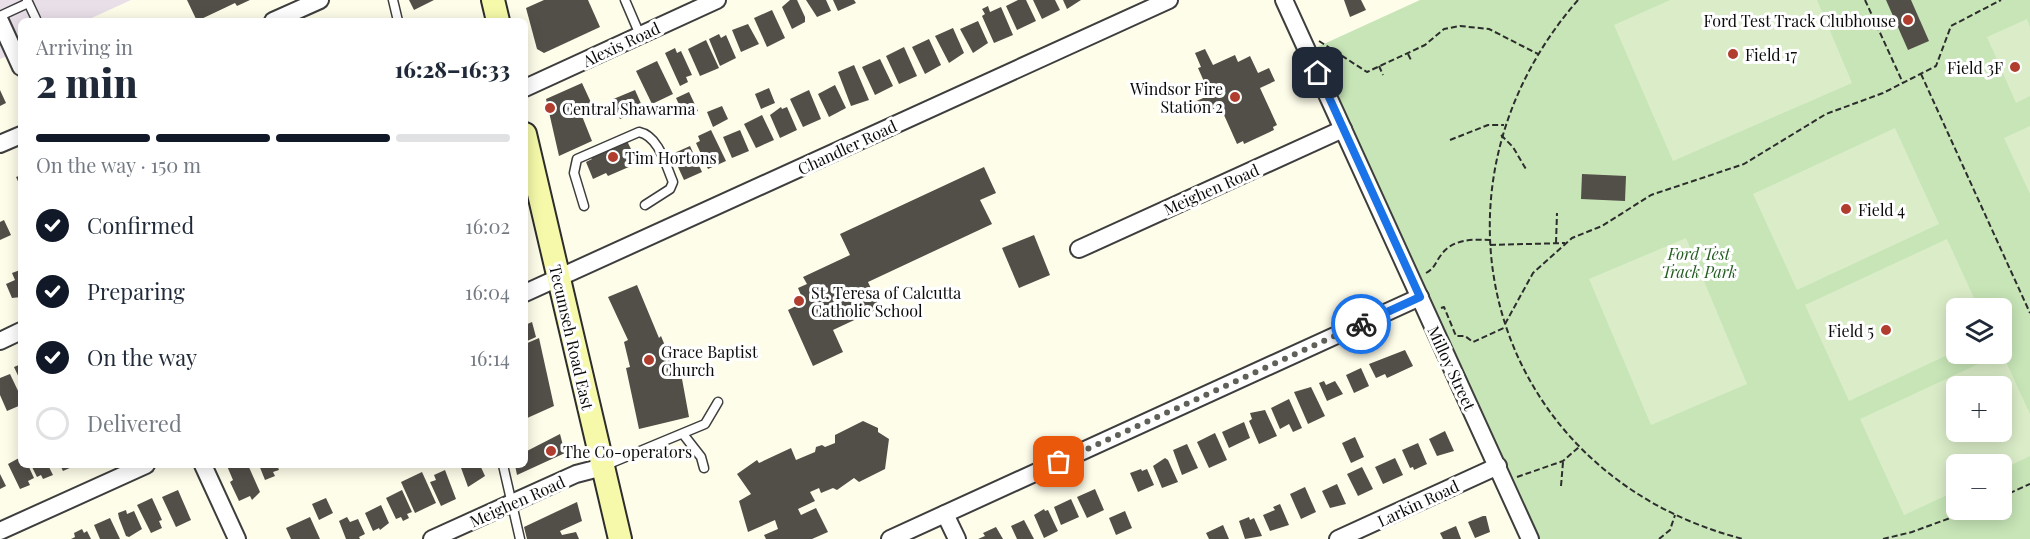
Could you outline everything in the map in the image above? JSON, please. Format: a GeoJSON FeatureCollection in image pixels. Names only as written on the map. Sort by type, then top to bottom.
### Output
{"type":"FeatureCollection","features":[{"type":"Feature","properties":{"kind":"main road"},"geometry":{"type":"LineString","coordinates":[[493,0],[497,18]]}},
{"type":"Feature","properties":{"kind":"main road","name":"Tecumseh Road East"},"geometry":{"type":"LineString","coordinates":[[528,147],[619,539]]}},
{"type":"Feature","properties":{"kind":"street"},"geometry":{"type":"LineString","coordinates":[[277,18],[298,4],[320,0]]}},
{"type":"Feature","properties":{"kind":"street","name":"Alexis Road"},"geometry":{"type":"LineString","coordinates":[[528,87],[717,0]]}},
{"type":"Feature","properties":{"kind":"street","name":"Chandler Road"},"geometry":{"type":"LineString","coordinates":[[528,292],[1169,0]]}},
{"type":"Feature","properties":{"kind":"street","name":"Milloy Street"},"geometry":{"type":"LineString","coordinates":[[1284,0],[1530,539]]}},
{"type":"Feature","properties":{"kind":"street"},"geometry":{"type":"LineString","coordinates":[[0,21],[18,60]]}},
{"type":"Feature","properties":{"kind":"street","name":"Meighen Road"},"geometry":{"type":"LineString","coordinates":[[1079,249],[1343,129]]}},
{"type":"Feature","properties":{"kind":"street"},"geometry":{"type":"LineString","coordinates":[[0,144],[18,136]]}},
{"type":"Feature","properties":{"kind":"street"},"geometry":{"type":"LineString","coordinates":[[890,539],[1420,297]]}},
{"type":"Feature","properties":{"kind":"street"},"geometry":{"type":"LineString","coordinates":[[0,340],[18,332]]}},
{"type":"Feature","properties":{"kind":"street","name":"Larkin Road"},"geometry":{"type":"LineString","coordinates":[[1338,539],[1498,466]]}},
{"type":"Feature","properties":{"kind":"street","name":"Meighen Road"},"geometry":{"type":"LineString","coordinates":[[432,539],[576,474],[603,467]]}},
{"type":"Feature","properties":{"kind":"street"},"geometry":{"type":"LineString","coordinates":[[0,531],[139,468]]}},
{"type":"Feature","properties":{"kind":"street"},"geometry":{"type":"LineString","coordinates":[[204,468],[237,539]]}},
{"type":"Feature","properties":{"kind":"street"},"geometry":{"type":"LineString","coordinates":[[945,514],[957,539]]}},
{"type":"Feature","properties":{"kind":"lane"},"geometry":{"type":"LineString","coordinates":[[393,0],[397,18]]}},
{"type":"Feature","properties":{"kind":"lane"},"geometry":{"type":"LineString","coordinates":[[626,0],[640,35]]}},
{"type":"Feature","properties":{"kind":"lane"},"geometry":{"type":"LineString","coordinates":[[0,16],[28,2],[36,18]]}},
{"type":"Feature","properties":{"kind":"lane"},"geometry":{"type":"LineString","coordinates":[[584,206],[574,173],[577,159],[639,132],[645,133],[655,142],[673,182],[670,189],[645,205]]}},
{"type":"Feature","properties":{"kind":"lane"},"geometry":{"type":"LineString","coordinates":[[603,467],[705,424],[718,402]]}},
{"type":"Feature","properties":{"kind":"lane"},"geometry":{"type":"LineString","coordinates":[[683,434],[701,457],[704,468]]}},
{"type":"Feature","properties":{"kind":"lane"},"geometry":{"type":"LineString","coordinates":[[504,468],[520,539]]}},
{"type":"Feature","properties":{"kind":"path"},"geometry":{"type":"LineString","coordinates":[[1578,0],[1538,54],[1510,106],[1495,156],[1489,207],[1490,245],[1492,269],[1506,325],[1518,360],[1544,405],[1579,447],[1618,482],[1675,515],[1709,530],[1743,539]]}},
{"type":"Feature","properties":{"kind":"path"},"geometry":{"type":"LineString","coordinates":[[1865,0],[1903,83]]}},
{"type":"Feature","properties":{"kind":"path"},"geometry":{"type":"LineString","coordinates":[[1437,310],[1444,307],[1456,336],[1465,336],[1473,342],[1506,325],[1533,273],[1566,243],[1602,226],[1651,195],[1744,164],[1826,114],[1903,83],[1936,66],[1952,26],[2001,0]]}},
{"type":"Feature","properties":{"kind":"path"},"geometry":{"type":"LineString","coordinates":[[1314,39],[1367,72],[1425,45],[1444,29],[1460,26],[1489,29],[1538,54]]}},
{"type":"Feature","properties":{"kind":"path"},"geometry":{"type":"LineString","coordinates":[[1407,53],[1412,62]]}},
{"type":"Feature","properties":{"kind":"path"},"geometry":{"type":"LineString","coordinates":[[1379,66],[1383,75]]}},
{"type":"Feature","properties":{"kind":"path"},"geometry":{"type":"LineString","coordinates":[[1921,74],[2030,313]]}},
{"type":"Feature","properties":{"kind":"path"},"geometry":{"type":"LineString","coordinates":[[1450,140],[1488,125],[1504,125]]}},
{"type":"Feature","properties":{"kind":"path"},"geometry":{"type":"LineString","coordinates":[[1502,135],[1513,147],[1527,171]]}},
{"type":"Feature","properties":{"kind":"path"},"geometry":{"type":"LineString","coordinates":[[1556,243],[1557,213]]}},
{"type":"Feature","properties":{"kind":"path"},"geometry":{"type":"LineString","coordinates":[[1421,276],[1434,269],[1442,253],[1449,247],[1471,239],[1490,240]]}},
{"type":"Feature","properties":{"kind":"path"},"geometry":{"type":"LineString","coordinates":[[1490,245],[1566,243]]}},
{"type":"Feature","properties":{"kind":"path"},"geometry":{"type":"LineString","coordinates":[[1513,478],[1563,461],[1579,447]]}},
{"type":"Feature","properties":{"kind":"path"},"geometry":{"type":"LineString","coordinates":[[1561,486],[1563,461]]}},
{"type":"Feature","properties":{"kind":"path"},"geometry":{"type":"LineString","coordinates":[[2012,492],[2030,484]]}},
{"type":"Feature","properties":{"kind":"path"},"geometry":{"type":"LineString","coordinates":[[1659,539],[1670,530],[1675,515]]}},
{"type":"Feature","properties":{"kind":"path"},"geometry":{"type":"LineString","coordinates":[[1883,539],[1912,532],[1946,520]]}},
{"type":"Feature","properties":{"kind":"shaded area"},"geometry":{"type":"Polygon","coordinates":[[[0,0],[131,0],[92,18],[18,18],[18,51],[0,59],[0,0]]]}},
{"type":"Feature","properties":{"kind":"green space","name":"Ford Test Track Park"},"geometry":{"type":"Polygon","coordinates":[[[1420,0],[2030,0],[2030,539],[1537,539],[1315,48],[1420,0]]]}},
{"type":"Feature","properties":{"kind":"green space","name":"Field 17"},"geometry":{"type":"Polygon","coordinates":[[[1670,0],[1817,0],[1852,83],[1673,161],[1614,25],[1670,0]]]}},
{"type":"Feature","properties":{"kind":"green space","name":"Field 3F"},"geometry":{"type":"Polygon","coordinates":[[[2027,19],[2030,27],[2030,96],[2016,103],[1987,37],[2027,19]]]}},
{"type":"Feature","properties":{"kind":"green space"},"geometry":{"type":"Polygon","coordinates":[[[2030,126],[2030,194],[2004,138],[2030,126]]]}},
{"type":"Feature","properties":{"kind":"green space","name":"Field 4"},"geometry":{"type":"Polygon","coordinates":[[[1895,128],[1939,224],[1797,290],[1753,194],[1895,128]]]}},
{"type":"Feature","properties":{"kind":"green space"},"geometry":{"type":"Polygon","coordinates":[[[1686,238],[1747,384],[1651,425],[1589,279],[1686,238]]]}},
{"type":"Feature","properties":{"kind":"green space","name":"Field 5"},"geometry":{"type":"Polygon","coordinates":[[[1947,239],[1974,298],[1946,298],[1946,356],[1849,401],[1805,305],[1947,239]]]}},
{"type":"Feature","properties":{"kind":"green space"},"geometry":{"type":"Polygon","coordinates":[[[1978,364],[2007,364],[2030,414],[2030,456],[2012,465],[2012,454],[1946,454],[1946,496],[1904,515],[1860,419],[1946,379],[1946,442],[2012,442],[2012,376],[1953,376],[1978,364]]]}},
{"type":"Feature","properties":{"kind":"building"},"geometry":{"type":"Polygon","coordinates":[[[187,0],[250,0],[237,6],[235,3],[203,18],[196,18],[187,0]]]}},
{"type":"Feature","properties":{"kind":"building"},"geometry":{"type":"Polygon","coordinates":[[[409,0],[434,0],[414,10],[409,0]]]}},
{"type":"Feature","properties":{"kind":"building"},"geometry":{"type":"Polygon","coordinates":[[[544,0],[588,0],[600,27],[544,53],[537,49],[526,8],[544,0]]]}},
{"type":"Feature","properties":{"kind":"building"},"geometry":{"type":"Polygon","coordinates":[[[790,0],[797,0],[805,17],[805,22],[792,29],[782,7],[790,0]]]}},
{"type":"Feature","properties":{"kind":"building"},"geometry":{"type":"Polygon","coordinates":[[[806,0],[826,0],[831,11],[817,17],[806,0]]]}},
{"type":"Feature","properties":{"kind":"building"},"geometry":{"type":"Polygon","coordinates":[[[833,0],[854,0],[856,3],[838,11],[833,0]]]}},
{"type":"Feature","properties":{"kind":"building"},"geometry":{"type":"Polygon","coordinates":[[[1018,0],[1026,0],[1036,21],[1017,30],[1006,6],[1018,0]]]}},
{"type":"Feature","properties":{"kind":"building"},"geometry":{"type":"Polygon","coordinates":[[[1033,0],[1055,0],[1060,10],[1042,19],[1033,0]]]}},
{"type":"Feature","properties":{"kind":"building"},"geometry":{"type":"Polygon","coordinates":[[[1063,0],[1081,0],[1067,9],[1063,0]]]}},
{"type":"Feature","properties":{"kind":"building"},"geometry":{"type":"Polygon","coordinates":[[[1344,0],[1361,0],[1366,10],[1350,17],[1344,0]]]}},
{"type":"Feature","properties":{"kind":"building","name":"Ford Test Track Clubhouse"},"geometry":{"type":"Polygon","coordinates":[[[1886,0],[1911,0],[1929,41],[1908,50],[1886,0]]]}},
{"type":"Feature","properties":{"kind":"building"},"geometry":{"type":"Polygon","coordinates":[[[988,6],[990,12],[1001,7],[1013,35],[994,43],[982,16],[985,14],[982,9],[988,6]]]}},
{"type":"Feature","properties":{"kind":"building"},"geometry":{"type":"Polygon","coordinates":[[[772,10],[785,38],[767,47],[754,18],[772,10]]]}},
{"type":"Feature","properties":{"kind":"building"},"geometry":{"type":"Polygon","coordinates":[[[978,21],[988,43],[973,53],[960,29],[978,21]]]}},
{"type":"Feature","properties":{"kind":"building"},"geometry":{"type":"Polygon","coordinates":[[[748,24],[759,44],[741,52],[732,30],[748,24]]]}},
{"type":"Feature","properties":{"kind":"building"},"geometry":{"type":"Polygon","coordinates":[[[953,28],[964,53],[949,63],[935,36],[953,28]]]}},
{"type":"Feature","properties":{"kind":"building"},"geometry":{"type":"Polygon","coordinates":[[[719,34],[721,38],[726,35],[736,58],[720,66],[709,39],[719,34]]]}},
{"type":"Feature","properties":{"kind":"building"},"geometry":{"type":"Polygon","coordinates":[[[929,39],[941,65],[925,74],[912,47],[929,39]]]}},
{"type":"Feature","properties":{"kind":"building"},"geometry":{"type":"Polygon","coordinates":[[[706,40],[719,68],[700,76],[688,49],[706,40]]]}},
{"type":"Feature","properties":{"kind":"building"},"geometry":{"type":"Polygon","coordinates":[[[904,47],[917,76],[899,84],[886,56],[904,47]]]}},
{"type":"Feature","properties":{"kind":"building"},"geometry":{"type":"Polygon","coordinates":[[[675,48],[677,53],[681,51],[692,75],[686,77],[688,82],[680,86],[665,53],[675,48]]]}},
{"type":"Feature","properties":{"kind":"building","name":"Windsor Fire Station 2"},"geometry":{"type":"Polygon","coordinates":[[[1205,49],[1213,65],[1235,55],[1238,62],[1250,56],[1258,73],[1269,68],[1275,81],[1260,88],[1277,125],[1273,127],[1274,130],[1244,144],[1243,141],[1237,144],[1220,106],[1198,116],[1192,103],[1210,95],[1198,68],[1201,67],[1195,53],[1205,49]]]}},
{"type":"Feature","properties":{"kind":"building"},"geometry":{"type":"Polygon","coordinates":[[[880,59],[893,86],[875,95],[862,67],[880,59]]]}},
{"type":"Feature","properties":{"kind":"building"},"geometry":{"type":"Polygon","coordinates":[[[657,61],[673,94],[652,104],[636,71],[657,61]]]}},
{"type":"Feature","properties":{"kind":"building"},"geometry":{"type":"Polygon","coordinates":[[[854,65],[869,100],[851,106],[838,72],[854,65]]]}},
{"type":"Feature","properties":{"kind":"building"},"geometry":{"type":"Polygon","coordinates":[[[582,83],[594,109],[582,116],[592,141],[559,156],[546,99],[582,83]]]}},
{"type":"Feature","properties":{"kind":"building"},"geometry":{"type":"Polygon","coordinates":[[[835,85],[846,108],[829,117],[818,94],[835,85]]]}},
{"type":"Feature","properties":{"kind":"building"},"geometry":{"type":"Polygon","coordinates":[[[769,88],[775,103],[761,109],[755,94],[769,88]]]}},
{"type":"Feature","properties":{"kind":"building"},"geometry":{"type":"Polygon","coordinates":[[[0,90],[6,103],[0,106],[0,90]]]}},
{"type":"Feature","properties":{"kind":"building"},"geometry":{"type":"Polygon","coordinates":[[[635,90],[643,108],[620,119],[611,100],[635,90]]]}},
{"type":"Feature","properties":{"kind":"building"},"geometry":{"type":"Polygon","coordinates":[[[809,90],[821,119],[803,127],[790,99],[809,90]]]}},
{"type":"Feature","properties":{"kind":"building"},"geometry":{"type":"Polygon","coordinates":[[[689,92],[698,111],[685,117],[676,98],[689,92]]]}},
{"type":"Feature","properties":{"kind":"building"},"geometry":{"type":"Polygon","coordinates":[[[722,106],[728,119],[713,127],[707,112],[722,106]]]}},
{"type":"Feature","properties":{"kind":"building"},"geometry":{"type":"Polygon","coordinates":[[[781,107],[782,109],[787,107],[797,130],[780,138],[770,115],[781,107]]]}},
{"type":"Feature","properties":{"kind":"building"},"geometry":{"type":"Polygon","coordinates":[[[762,115],[774,140],[756,148],[744,124],[762,115]]]}},
{"type":"Feature","properties":{"kind":"building"},"geometry":{"type":"Polygon","coordinates":[[[711,130],[726,161],[708,169],[696,143],[700,141],[698,136],[711,130]]]}},
{"type":"Feature","properties":{"kind":"building"},"geometry":{"type":"Polygon","coordinates":[[[740,130],[749,151],[732,158],[723,137],[740,130]]]}},
{"type":"Feature","properties":{"kind":"building","name":"Tim Hortons"},"geometry":{"type":"Polygon","coordinates":[[[626,139],[638,163],[608,176],[606,173],[593,179],[586,162],[592,159],[590,156],[626,139]]]}},
{"type":"Feature","properties":{"kind":"building"},"geometry":{"type":"Polygon","coordinates":[[[690,146],[702,172],[684,180],[672,154],[690,146]]]}},
{"type":"Feature","properties":{"kind":"building"},"geometry":{"type":"Polygon","coordinates":[[[984,167],[996,193],[980,200],[992,224],[868,282],[880,308],[833,330],[843,352],[813,366],[788,310],[804,302],[798,288],[807,284],[803,277],[850,255],[840,234],[984,167]]]}},
{"type":"Feature","properties":{"kind":"building"},"geometry":{"type":"Polygon","coordinates":[[[1582,174],[1626,176],[1625,201],[1581,199],[1582,174]]]}},
{"type":"Feature","properties":{"kind":"building"},"geometry":{"type":"Polygon","coordinates":[[[4,220],[11,235],[0,240],[0,222],[4,220]]]}},
{"type":"Feature","properties":{"kind":"building"},"geometry":{"type":"Polygon","coordinates":[[[1034,235],[1050,275],[1019,288],[1002,248],[1034,235]]]}},
{"type":"Feature","properties":{"kind":"building"},"geometry":{"type":"Polygon","coordinates":[[[18,271],[18,297],[12,298],[6,284],[15,280],[12,273],[18,271]]]}},
{"type":"Feature","properties":{"kind":"building","name":"Grace Baptist Church"},"geometry":{"type":"Polygon","coordinates":[[[637,285],[659,338],[661,336],[668,353],[672,371],[680,368],[689,417],[639,429],[626,368],[630,367],[624,342],[628,340],[608,297],[637,285]]]}},
{"type":"Feature","properties":{"kind":"building"},"geometry":{"type":"Polygon","coordinates":[[[532,322],[536,337],[528,341],[528,324],[532,322]]]}},
{"type":"Feature","properties":{"kind":"building"},"geometry":{"type":"Polygon","coordinates":[[[539,338],[554,406],[528,418],[528,343],[539,338]]]}},
{"type":"Feature","properties":{"kind":"building"},"geometry":{"type":"Polygon","coordinates":[[[1405,350],[1413,366],[1387,378],[1385,374],[1376,378],[1369,364],[1405,350]]]}},
{"type":"Feature","properties":{"kind":"building"},"geometry":{"type":"Polygon","coordinates":[[[1361,368],[1369,386],[1354,393],[1346,375],[1361,368]]]}},
{"type":"Feature","properties":{"kind":"building"},"geometry":{"type":"Polygon","coordinates":[[[10,374],[18,391],[18,406],[7,411],[0,395],[0,378],[10,374]]]}},
{"type":"Feature","properties":{"kind":"building"},"geometry":{"type":"Polygon","coordinates":[[[1324,381],[1326,385],[1335,381],[1343,394],[1327,401],[1319,383],[1324,381]]]}},
{"type":"Feature","properties":{"kind":"building"},"geometry":{"type":"Polygon","coordinates":[[[1311,387],[1325,416],[1308,424],[1294,392],[1311,387]]]}},
{"type":"Feature","properties":{"kind":"building"},"geometry":{"type":"Polygon","coordinates":[[[1289,399],[1302,428],[1293,432],[1289,424],[1280,429],[1271,408],[1289,399]]]}},
{"type":"Feature","properties":{"kind":"building"},"geometry":{"type":"Polygon","coordinates":[[[1265,410],[1277,436],[1259,444],[1249,421],[1252,419],[1250,413],[1265,410]]]}},
{"type":"Feature","properties":{"kind":"building"},"geometry":{"type":"Polygon","coordinates":[[[863,421],[878,428],[878,432],[889,439],[885,469],[859,482],[854,478],[837,490],[833,488],[821,493],[819,488],[810,492],[815,501],[798,509],[801,515],[816,508],[828,532],[812,539],[766,539],[764,535],[778,529],[775,520],[748,532],[739,501],[751,494],[737,474],[757,460],[759,463],[791,448],[796,460],[815,452],[816,447],[822,445],[825,447],[835,443],[835,435],[863,421]]]}},
{"type":"Feature","properties":{"kind":"building"},"geometry":{"type":"Polygon","coordinates":[[[1244,422],[1250,438],[1229,448],[1222,432],[1244,422]]]}},
{"type":"Feature","properties":{"kind":"building"},"geometry":{"type":"Polygon","coordinates":[[[1445,431],[1454,451],[1437,456],[1429,439],[1445,431]]]}},
{"type":"Feature","properties":{"kind":"building"},"geometry":{"type":"Polygon","coordinates":[[[1215,433],[1227,460],[1209,468],[1197,442],[1215,433]]]}},
{"type":"Feature","properties":{"kind":"building"},"geometry":{"type":"Polygon","coordinates":[[[560,434],[565,453],[517,475],[516,468],[528,468],[528,450],[560,434]]]}},
{"type":"Feature","properties":{"kind":"building"},"geometry":{"type":"Polygon","coordinates":[[[1355,437],[1364,457],[1351,463],[1342,443],[1355,437]]]}},
{"type":"Feature","properties":{"kind":"building"},"geometry":{"type":"Polygon","coordinates":[[[1418,443],[1427,464],[1414,470],[1413,467],[1410,468],[1402,450],[1418,443]]]}},
{"type":"Feature","properties":{"kind":"building"},"geometry":{"type":"Polygon","coordinates":[[[1187,444],[1198,468],[1182,475],[1173,450],[1187,444]]]}},
{"type":"Feature","properties":{"kind":"building"},"geometry":{"type":"Polygon","coordinates":[[[1165,458],[1178,482],[1162,488],[1153,466],[1165,458]]]}},
{"type":"Feature","properties":{"kind":"building"},"geometry":{"type":"Polygon","coordinates":[[[1395,458],[1403,475],[1383,484],[1375,467],[1395,458]]]}},
{"type":"Feature","properties":{"kind":"building"},"geometry":{"type":"Polygon","coordinates":[[[18,459],[18,468],[29,468],[34,478],[28,481],[30,485],[20,489],[8,464],[18,459]]]}},
{"type":"Feature","properties":{"kind":"building"},"geometry":{"type":"Polygon","coordinates":[[[1362,467],[1373,489],[1358,496],[1347,474],[1362,467]]]}},
{"type":"Feature","properties":{"kind":"building"},"geometry":{"type":"Polygon","coordinates":[[[32,468],[50,468],[53,475],[43,479],[41,475],[37,477],[32,468]]]}},
{"type":"Feature","properties":{"kind":"building"},"geometry":{"type":"Polygon","coordinates":[[[228,468],[249,468],[260,492],[252,500],[250,496],[239,501],[230,482],[233,480],[228,468]]]}},
{"type":"Feature","properties":{"kind":"building"},"geometry":{"type":"Polygon","coordinates":[[[260,468],[278,468],[279,470],[273,472],[275,476],[265,480],[260,468]]]}},
{"type":"Feature","properties":{"kind":"building"},"geometry":{"type":"Polygon","coordinates":[[[461,468],[481,468],[485,476],[468,487],[461,468]]]}},
{"type":"Feature","properties":{"kind":"building"},"geometry":{"type":"Polygon","coordinates":[[[1141,469],[1142,471],[1147,469],[1154,485],[1138,492],[1130,473],[1141,469]]]}},
{"type":"Feature","properties":{"kind":"building"},"geometry":{"type":"Polygon","coordinates":[[[445,470],[456,499],[441,506],[430,482],[436,480],[434,475],[445,470]]]}},
{"type":"Feature","properties":{"kind":"building"},"geometry":{"type":"Polygon","coordinates":[[[422,472],[436,503],[415,513],[401,482],[422,472]]]}},
{"type":"Feature","properties":{"kind":"building"},"geometry":{"type":"Polygon","coordinates":[[[0,474],[6,486],[0,489],[0,474]]]}},
{"type":"Feature","properties":{"kind":"building"},"geometry":{"type":"Polygon","coordinates":[[[1337,484],[1346,504],[1330,508],[1322,491],[1337,484]]]}},
{"type":"Feature","properties":{"kind":"building"},"geometry":{"type":"Polygon","coordinates":[[[1305,487],[1316,512],[1301,519],[1290,494],[1305,487]]]}},
{"type":"Feature","properties":{"kind":"building"},"geometry":{"type":"Polygon","coordinates":[[[1095,489],[1104,510],[1087,518],[1077,497],[1095,489]]]}},
{"type":"Feature","properties":{"kind":"building"},"geometry":{"type":"Polygon","coordinates":[[[178,490],[191,520],[176,527],[162,497],[178,490]]]}},
{"type":"Feature","properties":{"kind":"building"},"geometry":{"type":"Polygon","coordinates":[[[402,490],[412,512],[407,514],[409,518],[403,521],[401,517],[396,519],[386,498],[402,490]]]}},
{"type":"Feature","properties":{"kind":"building"},"geometry":{"type":"Polygon","coordinates":[[[152,498],[162,520],[159,521],[162,528],[151,533],[137,505],[152,498]]]}},
{"type":"Feature","properties":{"kind":"building"},"geometry":{"type":"Polygon","coordinates":[[[326,498],[333,513],[319,520],[312,504],[326,498]]]}},
{"type":"Feature","properties":{"kind":"building"},"geometry":{"type":"Polygon","coordinates":[[[1071,499],[1079,517],[1061,525],[1054,507],[1071,499]]]}},
{"type":"Feature","properties":{"kind":"building"},"geometry":{"type":"Polygon","coordinates":[[[577,502],[582,521],[560,531],[562,535],[576,532],[579,539],[527,539],[524,527],[577,502]]]}},
{"type":"Feature","properties":{"kind":"building"},"geometry":{"type":"Polygon","coordinates":[[[1280,504],[1289,525],[1270,531],[1263,515],[1275,510],[1273,507],[1280,504]]]}},
{"type":"Feature","properties":{"kind":"building"},"geometry":{"type":"Polygon","coordinates":[[[381,505],[389,523],[380,530],[379,528],[373,531],[365,513],[381,505]]]}},
{"type":"Feature","properties":{"kind":"building"},"geometry":{"type":"Polygon","coordinates":[[[1044,509],[1048,510],[1058,531],[1044,538],[1034,515],[1044,509]]]}},
{"type":"Feature","properties":{"kind":"building"},"geometry":{"type":"Polygon","coordinates":[[[126,510],[127,514],[134,511],[142,529],[129,537],[126,536],[118,513],[126,510]]]}},
{"type":"Feature","properties":{"kind":"building"},"geometry":{"type":"Polygon","coordinates":[[[1125,511],[1132,528],[1116,535],[1109,518],[1125,511]]]}},
{"type":"Feature","properties":{"kind":"building"},"geometry":{"type":"Polygon","coordinates":[[[1486,516],[1490,532],[1475,538],[1468,522],[1486,516]]]}},
{"type":"Feature","properties":{"kind":"building"},"geometry":{"type":"Polygon","coordinates":[[[310,517],[320,539],[291,539],[286,528],[310,517]]]}},
{"type":"Feature","properties":{"kind":"building"},"geometry":{"type":"Polygon","coordinates":[[[347,517],[350,522],[358,519],[365,534],[359,537],[360,539],[346,539],[339,521],[347,517]]]}},
{"type":"Feature","properties":{"kind":"building"},"geometry":{"type":"Polygon","coordinates":[[[1249,517],[1250,520],[1254,518],[1262,536],[1245,539],[1239,521],[1249,517]]]}},
{"type":"Feature","properties":{"kind":"building"},"geometry":{"type":"Polygon","coordinates":[[[110,518],[120,539],[100,539],[94,525],[110,518]]]}},
{"type":"Feature","properties":{"kind":"building"},"geometry":{"type":"Polygon","coordinates":[[[1024,520],[1034,539],[1017,539],[1011,526],[1024,520]]]}},
{"type":"Feature","properties":{"kind":"building"},"geometry":{"type":"Polygon","coordinates":[[[1223,525],[1229,539],[1209,539],[1206,533],[1223,525]]]}},
{"type":"Feature","properties":{"kind":"building"},"geometry":{"type":"Polygon","coordinates":[[[1456,526],[1461,539],[1443,539],[1440,533],[1456,526]]]}},
{"type":"Feature","properties":{"kind":"building"},"geometry":{"type":"Polygon","coordinates":[[[996,527],[1003,539],[978,539],[985,536],[983,533],[996,527]]]}},
{"type":"Feature","properties":{"kind":"building"},"geometry":{"type":"Polygon","coordinates":[[[82,529],[84,533],[87,531],[91,539],[71,539],[75,537],[74,533],[82,529]]]}},
{"type":"Feature","properties":{"kind":"way so far"},"geometry":{"type":"LineString","coordinates":[[1059,462],[1361,324]]}},
{"type":"Feature","properties":{"kind":"place","name":"Ford Test Track Clubhouse"},"geometry":{"type":"Point","coordinates":[1908,20]}},
{"type":"Feature","properties":{"kind":"place","name":"Field 17"},"geometry":{"type":"Point","coordinates":[1733,54]}},
{"type":"Feature","properties":{"kind":"place","name":"Field 3F"},"geometry":{"type":"Point","coordinates":[2015,67]}},
{"type":"Feature","properties":{"kind":"place","name":"Windsor Fire Station 2"},"geometry":{"type":"Point","coordinates":[1235,97]}},
{"type":"Feature","properties":{"kind":"place","name":"Central Shawarma"},"geometry":{"type":"Point","coordinates":[550,108]}},
{"type":"Feature","properties":{"kind":"place","name":"Tim Hortons"},"geometry":{"type":"Point","coordinates":[613,157]}},
{"type":"Feature","properties":{"kind":"place","name":"Field 4"},"geometry":{"type":"Point","coordinates":[1846,209]}},
{"type":"Feature","properties":{"kind":"place","name":"St. Teresa of Calcutta Catholic School"},"geometry":{"type":"Point","coordinates":[799,301]}},
{"type":"Feature","properties":{"kind":"place","name":"Field 5"},"geometry":{"type":"Point","coordinates":[1886,330]}},
{"type":"Feature","properties":{"kind":"place","name":"Grace Baptist Church"},"geometry":{"type":"Point","coordinates":[649,360]}},
{"type":"Feature","properties":{"kind":"place","name":"The Co-operators"},"geometry":{"type":"Point","coordinates":[551,451]}},
{"type":"Feature","properties":{"kind":"route"},"geometry":{"type":"LineString","coordinates":[[1318,73],[1420,297],[1361,324]]}}]}
